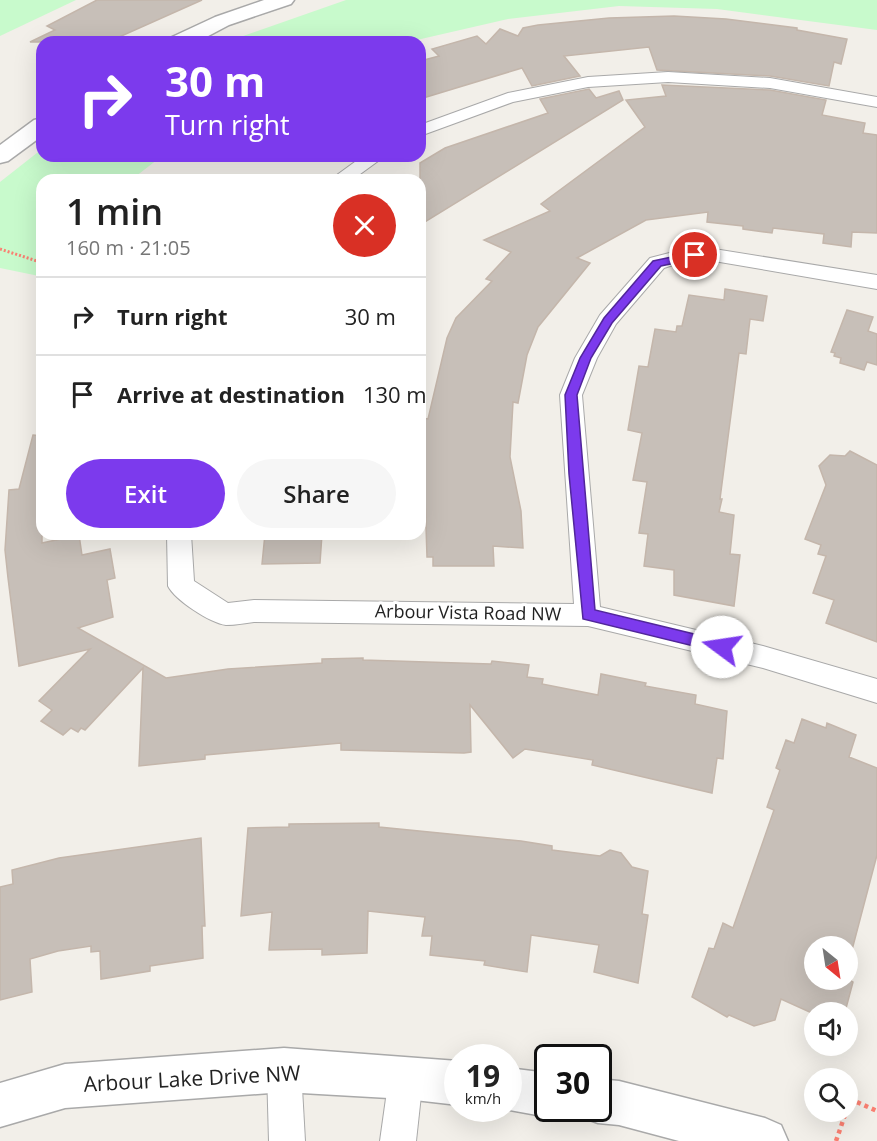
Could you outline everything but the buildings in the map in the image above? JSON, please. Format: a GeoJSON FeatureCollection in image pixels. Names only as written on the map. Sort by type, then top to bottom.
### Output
{"type":"FeatureCollection","features":[{"type":"Feature","properties":{"kind":"street"},"geometry":{"type":"LineString","coordinates":[[192,36],[222,21],[284,0]]}},
{"type":"Feature","properties":{"kind":"street"},"geometry":{"type":"LineString","coordinates":[[426,129],[508,98],[588,82],[656,77],[770,83],[877,102]]}},
{"type":"Feature","properties":{"kind":"street"},"geometry":{"type":"LineString","coordinates":[[0,156],[36,129]]}},
{"type":"Feature","properties":{"kind":"street"},"geometry":{"type":"LineString","coordinates":[[348,174],[367,162]]}},
{"type":"Feature","properties":{"kind":"street"},"geometry":{"type":"LineString","coordinates":[[588,615],[571,395],[586,358],[608,320],[650,271],[657,263],[673,258],[708,254],[877,282]]}},
{"type":"Feature","properties":{"kind":"street","name":"Arbour Vista Road NW"},"geometry":{"type":"LineString","coordinates":[[179,540],[181,586],[199,600],[225,614],[254,611],[588,615],[763,657],[877,691]]}},
{"type":"Feature","properties":{"kind":"street"},"geometry":{"type":"LineString","coordinates":[[284,1070],[287,1141]]}},
{"type":"Feature","properties":{"kind":"street","name":"Arbour Lake Drive NW"},"geometry":{"type":"LineString","coordinates":[[0,1105],[65,1086],[284,1070],[444,1081]]}},
{"type":"Feature","properties":{"kind":"street"},"geometry":{"type":"LineString","coordinates":[[398,1141],[406,1077]]}},
{"type":"Feature","properties":{"kind":"street"},"geometry":{"type":"LineString","coordinates":[[612,1102],[765,1141]]}},
{"type":"Feature","properties":{"kind":"path"},"geometry":{"type":"LineString","coordinates":[[0,249],[36,261]]}},
{"type":"Feature","properties":{"kind":"path"},"geometry":{"type":"LineString","coordinates":[[858,1103],[877,1111]]}},
{"type":"Feature","properties":{"kind":"path"},"geometry":{"type":"LineString","coordinates":[[836,1141],[843,1122]]}},
{"type":"Feature","properties":{"kind":"green space"},"geometry":{"type":"Polygon","coordinates":[[[0,0],[76,0],[0,36],[0,0]]]}},
{"type":"Feature","properties":{"kind":"green space"},"geometry":{"type":"Polygon","coordinates":[[[346,0],[877,0],[877,30],[717,9],[619,6],[508,19],[426,38],[426,36],[243,36],[346,0]]]}},
{"type":"Feature","properties":{"kind":"green space"},"geometry":{"type":"Polygon","coordinates":[[[36,154],[36,162],[154,162],[139,174],[36,174],[36,275],[0,268],[0,182],[36,154]]]}},
{"type":"Feature","properties":{"kind":"route"},"geometry":{"type":"LineString","coordinates":[[695,255],[681,256],[657,263],[608,320],[586,358],[571,395],[575,474],[588,615],[722,647]]}}]}
